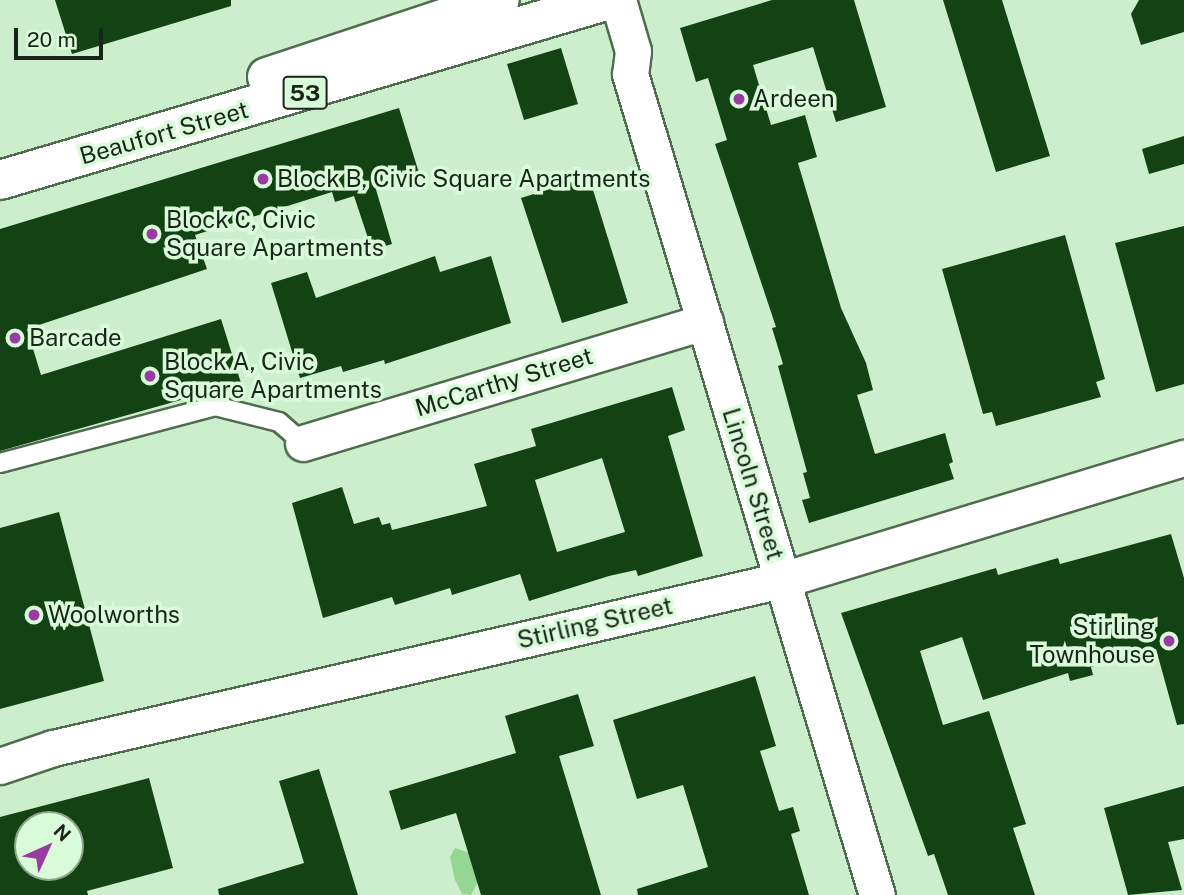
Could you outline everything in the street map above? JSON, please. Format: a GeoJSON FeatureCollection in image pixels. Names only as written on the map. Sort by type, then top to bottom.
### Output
{"type":"FeatureCollection","features":[{"type":"Feature","properties":{"kind":"main road","name":"Beaufort Street"},"geometry":{"type":"LineString","coordinates":[[0,155],[301,67],[500,0]]}},
{"type":"Feature","properties":{"kind":"main road","name":"Beaufort Street"},"geometry":{"type":"LineString","coordinates":[[0,180],[608,1]]}},
{"type":"Feature","properties":{"kind":"street","name":"Lincoln Street"},"geometry":{"type":"LineString","coordinates":[[608,1],[615,58],[630,74],[877,895]]}},
{"type":"Feature","properties":{"kind":"street","name":"McCarthy Street"},"geometry":{"type":"LineString","coordinates":[[303,443],[705,322]]}},
{"type":"Feature","properties":{"kind":"street","name":"Stirling Street"},"geometry":{"type":"LineString","coordinates":[[0,766],[53,748],[782,580],[1184,458]]}},
{"type":"Feature","properties":{"kind":"lane"},"geometry":{"type":"LineString","coordinates":[[0,463],[215,406],[279,422],[303,443]]}},
{"type":"Feature","properties":{"kind":"shaded area"},"geometry":{"type":"Polygon","coordinates":[[[455,848],[470,853],[478,882],[471,895],[462,894],[455,880],[450,857],[455,848]]]}},
{"type":"Feature","properties":{"kind":"building"},"geometry":{"type":"Polygon","coordinates":[[[55,0],[231,0],[231,6],[72,54],[55,0]]]}},
{"type":"Feature","properties":{"kind":"building"},"geometry":{"type":"Polygon","coordinates":[[[772,0],[854,0],[886,107],[836,122],[813,47],[753,65],[771,125],[805,115],[817,157],[798,163],[841,308],[866,363],[873,390],[857,395],[875,454],[945,433],[953,462],[949,464],[954,479],[809,523],[802,500],[810,498],[803,473],[807,472],[778,366],[783,364],[772,328],[776,327],[715,144],[727,140],[708,78],[696,82],[680,28],[772,0]]]}},
{"type":"Feature","properties":{"kind":"building"},"geometry":{"type":"Polygon","coordinates":[[[943,0],[1002,0],[1050,156],[996,172],[943,0]]]}},
{"type":"Feature","properties":{"kind":"building"},"geometry":{"type":"Polygon","coordinates":[[[1139,0],[1184,0],[1184,32],[1141,45],[1131,14],[1139,0]]]}},
{"type":"Feature","properties":{"kind":"building"},"geometry":{"type":"Polygon","coordinates":[[[561,48],[578,104],[524,120],[507,64],[561,48]]]}},
{"type":"Feature","properties":{"kind":"building"},"geometry":{"type":"Polygon","coordinates":[[[399,108],[419,173],[375,186],[392,244],[372,250],[354,196],[335,202],[332,192],[195,235],[207,269],[27,329],[41,375],[221,319],[241,383],[0,451],[0,229],[399,108]]]}},
{"type":"Feature","properties":{"kind":"building"},"geometry":{"type":"Polygon","coordinates":[[[1184,136],[1184,164],[1149,174],[1142,149],[1184,136]]]}},
{"type":"Feature","properties":{"kind":"building"},"geometry":{"type":"Polygon","coordinates":[[[589,177],[628,303],[562,323],[521,198],[589,177]]]}},
{"type":"Feature","properties":{"kind":"building"},"geometry":{"type":"Polygon","coordinates":[[[1184,226],[1184,384],[1156,392],[1115,243],[1184,226]]]}},
{"type":"Feature","properties":{"kind":"building"},"geometry":{"type":"Polygon","coordinates":[[[1065,235],[1105,379],[1096,382],[1101,397],[996,426],[992,412],[983,414],[942,269],[1065,235]]]}},
{"type":"Feature","properties":{"kind":"building"},"geometry":{"type":"Polygon","coordinates":[[[435,256],[440,272],[491,256],[511,323],[385,364],[384,360],[343,372],[341,366],[300,378],[271,283],[307,272],[316,298],[435,256]]]}},
{"type":"Feature","properties":{"kind":"building"},"geometry":{"type":"Polygon","coordinates":[[[672,387],[685,430],[668,436],[703,556],[638,576],[636,570],[609,576],[529,601],[520,574],[452,595],[450,588],[395,605],[392,597],[323,618],[292,503],[342,487],[354,524],[379,517],[382,525],[390,523],[392,530],[487,506],[474,464],[536,446],[531,429],[672,387]],[[602,458],[535,480],[557,552],[625,532],[602,458]]]}},
{"type":"Feature","properties":{"kind":"building"},"geometry":{"type":"Polygon","coordinates":[[[59,512],[104,681],[0,709],[0,528],[59,512]]]}},
{"type":"Feature","properties":{"kind":"building"},"geometry":{"type":"Polygon","coordinates":[[[1171,534],[1184,578],[1184,724],[1177,725],[1156,649],[1091,667],[1093,675],[1070,681],[1068,673],[983,700],[962,637],[920,651],[943,725],[989,711],[1026,824],[1013,828],[1035,895],[948,895],[934,854],[928,856],[841,613],[996,568],[998,575],[1058,558],[1060,564],[1171,534]]]}},
{"type":"Feature","properties":{"kind":"building"},"geometry":{"type":"Polygon","coordinates":[[[755,676],[776,746],[760,751],[779,811],[793,807],[800,831],[791,834],[809,895],[638,895],[637,889],[708,867],[683,785],[637,799],[613,720],[755,676]]]}},
{"type":"Feature","properties":{"kind":"building"},"geometry":{"type":"Polygon","coordinates":[[[578,694],[594,746],[559,756],[601,895],[481,895],[456,813],[401,830],[389,791],[516,753],[505,716],[578,694]]]}},
{"type":"Feature","properties":{"kind":"building"},"geometry":{"type":"Polygon","coordinates":[[[319,769],[358,895],[219,895],[218,889],[304,863],[279,781],[319,769]]]}},
{"type":"Feature","properties":{"kind":"building"},"geometry":{"type":"Polygon","coordinates":[[[149,778],[173,868],[87,891],[88,895],[0,895],[0,817],[14,813],[14,881],[84,881],[84,811],[23,811],[149,778]]]}},
{"type":"Feature","properties":{"kind":"building"},"geometry":{"type":"Polygon","coordinates":[[[1184,786],[1184,839],[1168,842],[1182,890],[1128,895],[1104,808],[1184,786]]]}},
{"type":"Feature","properties":{"kind":"place","name":"Ardeen"},"geometry":{"type":"Point","coordinates":[739,99]}},
{"type":"Feature","properties":{"kind":"place","name":"Block B, Civic Square Apartments"},"geometry":{"type":"Point","coordinates":[263,179]}},
{"type":"Feature","properties":{"kind":"place","name":"Block C, Civic Square Apartments"},"geometry":{"type":"Point","coordinates":[152,234]}},
{"type":"Feature","properties":{"kind":"place","name":"Barcade"},"geometry":{"type":"Point","coordinates":[15,338]}},
{"type":"Feature","properties":{"kind":"place","name":"Block A, Civic Square Apartments"},"geometry":{"type":"Point","coordinates":[150,376]}},
{"type":"Feature","properties":{"kind":"place","name":"Woolworths"},"geometry":{"type":"Point","coordinates":[34,615]}},
{"type":"Feature","properties":{"kind":"place","name":"Stirling Townhouse"},"geometry":{"type":"Point","coordinates":[1169,641]}}]}
